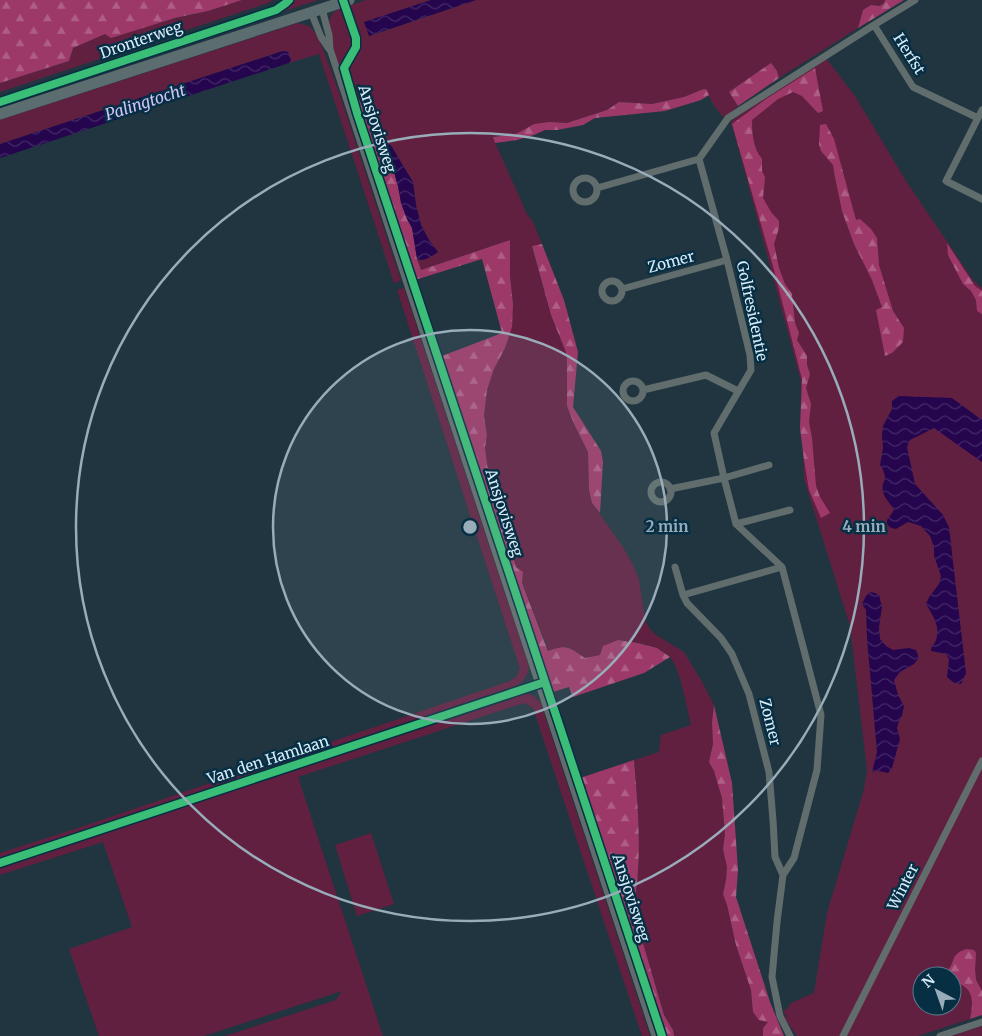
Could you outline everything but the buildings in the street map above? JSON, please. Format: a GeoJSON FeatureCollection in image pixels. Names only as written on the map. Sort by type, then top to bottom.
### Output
{"type":"FeatureCollection","features":[{"type":"Feature","properties":{"kind":"main road","name":"Dronterweg"},"geometry":{"type":"LineString","coordinates":[[0,114],[349,0]]}},
{"type":"Feature","properties":{"kind":"street"},"geometry":{"type":"LineString","coordinates":[[597,188],[699,159],[728,118],[916,0]]}},
{"type":"Feature","properties":{"kind":"street","name":"Ansjovisweg"},"geometry":{"type":"LineString","coordinates":[[317,11],[322,37],[330,49]]}},
{"type":"Feature","properties":{"kind":"street","name":"Ansjovisweg"},"geometry":{"type":"LineString","coordinates":[[317,11],[329,35],[330,49],[655,1036]]}},
{"type":"Feature","properties":{"kind":"street","name":"Herfst"},"geometry":{"type":"LineString","coordinates":[[874,25],[913,87],[978,118]]}},
{"type":"Feature","properties":{"kind":"street"},"geometry":{"type":"LineString","coordinates":[[982,110],[946,181],[982,199]]}},
{"type":"Feature","properties":{"kind":"street","name":"Golfresidentie"},"geometry":{"type":"LineString","coordinates":[[699,159],[727,260],[750,355],[751,370],[714,433],[736,524]]}},
{"type":"Feature","properties":{"kind":"street","name":"Zomer"},"geometry":{"type":"LineString","coordinates":[[622,289],[727,260]]}},
{"type":"Feature","properties":{"kind":"street"},"geometry":{"type":"LineString","coordinates":[[644,390],[706,375],[738,391]]}},
{"type":"Feature","properties":{"kind":"street"},"geometry":{"type":"LineString","coordinates":[[670,489],[724,478],[769,465]]}},
{"type":"Feature","properties":{"kind":"street"},"geometry":{"type":"LineString","coordinates":[[736,524],[790,510]]}},
{"type":"Feature","properties":{"kind":"street"},"geometry":{"type":"LineString","coordinates":[[736,524],[782,567],[821,716],[817,770],[794,858],[783,875],[772,977],[780,1016],[790,1036]]}},
{"type":"Feature","properties":{"kind":"street","name":"Zomer"},"geometry":{"type":"LineString","coordinates":[[675,567],[682,595],[687,604],[722,638],[732,654],[749,694],[769,772],[775,857],[783,875]]}},
{"type":"Feature","properties":{"kind":"street"},"geometry":{"type":"LineString","coordinates":[[682,595],[782,567]]}},
{"type":"Feature","properties":{"kind":"street","name":"Van den Hamlaan"},"geometry":{"type":"LineString","coordinates":[[0,863],[539,684]]}},
{"type":"Feature","properties":{"kind":"street","name":"Winter"},"geometry":{"type":"LineString","coordinates":[[843,1036],[982,761]]}},
{"type":"Feature","properties":{"kind":"street"},"geometry":{"type":"LineString","coordinates":[[940,1036],[982,1022]]}},
{"type":"Feature","properties":{"kind":"shaded area"},"geometry":{"type":"Polygon","coordinates":[[[242,0],[273,0],[0,92],[0,83],[69,61],[73,48],[105,34],[208,11],[242,0]]]}},
{"type":"Feature","properties":{"kind":"shaded area"},"geometry":{"type":"Polygon","coordinates":[[[286,0],[318,0],[260,19],[286,0]]]}},
{"type":"Feature","properties":{"kind":"shaded area"},"geometry":{"type":"Polygon","coordinates":[[[366,0],[431,0],[365,22],[369,36],[476,0],[885,0],[880,6],[871,5],[863,10],[858,28],[779,78],[777,71],[771,64],[729,92],[738,106],[725,118],[716,108],[706,90],[701,90],[684,97],[652,104],[619,102],[607,110],[567,123],[549,122],[534,124],[516,134],[495,136],[493,138],[542,244],[532,247],[551,315],[567,355],[567,406],[588,452],[589,490],[592,503],[623,547],[634,567],[639,579],[645,620],[650,629],[656,635],[684,652],[714,705],[712,722],[713,744],[709,762],[714,771],[722,798],[725,834],[723,849],[727,867],[723,894],[736,945],[751,990],[753,1012],[769,1022],[763,1028],[763,1036],[674,1036],[673,1030],[664,1015],[633,909],[639,854],[634,760],[659,752],[661,735],[691,725],[680,678],[669,656],[651,646],[638,643],[618,640],[600,655],[585,658],[569,647],[549,651],[522,583],[523,573],[516,567],[508,538],[508,527],[498,510],[489,478],[485,448],[487,435],[484,416],[487,390],[494,369],[505,348],[513,304],[510,276],[510,240],[421,270],[417,259],[421,260],[438,252],[421,225],[413,182],[392,146],[386,146],[384,149],[364,107],[353,91],[346,72],[349,64],[360,51],[360,39],[349,6],[366,0]]]}},
{"type":"Feature","properties":{"kind":"shaded area"},"geometry":{"type":"Polygon","coordinates":[[[342,8],[353,44],[343,58],[339,68],[329,23],[333,13],[342,8]]]}},
{"type":"Feature","properties":{"kind":"shaded area"},"geometry":{"type":"Polygon","coordinates":[[[298,23],[309,26],[318,37],[341,98],[401,281],[394,283],[319,54],[289,63],[291,60],[288,52],[283,51],[0,144],[0,120],[298,23]]]}},
{"type":"Feature","properties":{"kind":"shaded area"},"geometry":{"type":"Polygon","coordinates":[[[825,57],[855,96],[906,181],[973,280],[982,288],[982,1013],[971,1016],[970,1019],[918,1036],[797,1036],[785,1019],[786,1016],[783,1011],[791,1003],[814,993],[827,913],[864,789],[867,770],[850,626],[804,479],[801,381],[731,121],[825,57]]]}},
{"type":"Feature","properties":{"kind":"shaded area"},"geometry":{"type":"Polygon","coordinates":[[[404,288],[529,667],[524,679],[515,687],[441,713],[0,860],[0,853],[510,681],[516,677],[520,669],[397,290],[404,288]]]}},
{"type":"Feature","properties":{"kind":"shaded area"},"geometry":{"type":"Polygon","coordinates":[[[524,693],[534,696],[541,704],[650,1036],[642,1036],[533,708],[524,703],[298,777],[383,1036],[225,1036],[336,1000],[342,991],[204,1036],[99,1036],[69,949],[132,927],[103,842],[0,875],[0,866],[524,693]]]}},
{"type":"Feature","properties":{"kind":"shaded area"},"geometry":{"type":"Polygon","coordinates":[[[371,833],[394,904],[357,916],[335,845],[371,833]]]}},
{"type":"Feature","properties":{"kind":"shaded area"},"geometry":{"type":"Polygon","coordinates":[[[982,1026],[982,1036],[951,1036],[982,1026]]]}},
{"type":"Feature","properties":{"kind":"green space"},"geometry":{"type":"Polygon","coordinates":[[[0,0],[242,0],[111,38],[105,34],[73,48],[69,61],[0,83],[0,0]]]}},
{"type":"Feature","properties":{"kind":"green space"},"geometry":{"type":"Polygon","coordinates":[[[885,0],[904,0],[858,28],[863,10],[871,5],[880,6],[885,0]]]}},
{"type":"Feature","properties":{"kind":"green space"},"geometry":{"type":"Polygon","coordinates":[[[771,63],[777,71],[779,78],[738,106],[729,92],[771,63]]]}},
{"type":"Feature","properties":{"kind":"green space"},"geometry":{"type":"Polygon","coordinates":[[[815,68],[823,111],[818,113],[802,96],[793,92],[778,99],[752,120],[752,125],[754,141],[762,159],[762,171],[765,177],[763,198],[779,221],[774,244],[779,268],[785,284],[792,294],[795,323],[799,333],[797,340],[807,356],[810,374],[806,388],[811,404],[809,422],[816,486],[820,497],[830,513],[821,518],[809,490],[804,460],[800,428],[802,379],[773,266],[732,124],[766,99],[815,68]]]}},
{"type":"Feature","properties":{"kind":"green space"},"geometry":{"type":"Polygon","coordinates":[[[706,89],[709,95],[701,100],[665,111],[595,118],[583,125],[557,130],[545,130],[517,140],[495,143],[493,137],[516,134],[534,124],[549,122],[567,123],[607,110],[619,102],[652,104],[684,97],[706,89]]]}},
{"type":"Feature","properties":{"kind":"green space"},"geometry":{"type":"Polygon","coordinates":[[[353,91],[364,107],[386,157],[391,162],[401,203],[412,227],[417,259],[421,270],[510,240],[510,276],[513,304],[512,327],[487,390],[484,416],[487,435],[485,448],[489,478],[498,510],[508,527],[508,538],[516,567],[523,572],[522,583],[548,651],[564,647],[575,651],[585,658],[600,655],[603,646],[618,640],[657,648],[670,657],[644,673],[573,697],[569,687],[553,692],[442,356],[502,333],[482,259],[415,280],[353,91]]]}},
{"type":"Feature","properties":{"kind":"green space"},"geometry":{"type":"Polygon","coordinates":[[[826,124],[834,139],[856,220],[860,219],[871,229],[877,238],[879,265],[893,311],[904,328],[903,342],[892,353],[885,356],[876,310],[882,307],[872,280],[854,244],[842,211],[833,165],[821,151],[819,144],[820,125],[826,124]]]}},
{"type":"Feature","properties":{"kind":"green space"},"geometry":{"type":"Polygon","coordinates":[[[947,243],[975,286],[982,291],[982,314],[977,311],[976,300],[971,291],[963,284],[948,255],[947,243]]]}},
{"type":"Feature","properties":{"kind":"green space"},"geometry":{"type":"Polygon","coordinates":[[[542,244],[564,300],[578,352],[573,407],[601,451],[603,462],[600,513],[592,503],[589,490],[588,452],[567,406],[567,355],[551,315],[532,246],[542,244]]]}},
{"type":"Feature","properties":{"kind":"green space"},"geometry":{"type":"Polygon","coordinates":[[[714,705],[732,783],[738,870],[736,897],[770,1002],[784,1036],[763,1036],[763,1028],[768,1022],[759,1020],[753,1012],[751,990],[736,945],[723,894],[727,867],[723,849],[725,834],[722,798],[714,771],[709,762],[713,744],[712,722],[714,705]]]}},
{"type":"Feature","properties":{"kind":"green space"},"geometry":{"type":"Polygon","coordinates":[[[634,760],[639,853],[633,909],[664,1015],[673,1030],[674,1036],[664,1036],[580,778],[634,760]]]}},
{"type":"Feature","properties":{"kind":"green space"},"geometry":{"type":"Polygon","coordinates":[[[966,949],[974,950],[976,953],[976,980],[982,991],[982,1015],[970,1019],[972,1000],[968,990],[962,986],[962,966],[951,966],[955,956],[966,949]]]}},
{"type":"Feature","properties":{"kind":"water"},"geometry":{"type":"Polygon","coordinates":[[[431,0],[476,0],[369,36],[364,22],[431,0]]]}},
{"type":"Feature","properties":{"kind":"water","name":"Palingtocht"},"geometry":{"type":"Polygon","coordinates":[[[283,51],[288,52],[291,60],[289,63],[0,158],[0,144],[283,51]]]}},
{"type":"Feature","properties":{"kind":"water"},"geometry":{"type":"Polygon","coordinates":[[[390,144],[413,182],[421,225],[438,252],[426,259],[417,259],[412,228],[401,203],[391,162],[386,157],[384,149],[390,144]]]}},
{"type":"Feature","properties":{"kind":"water"},"geometry":{"type":"Polygon","coordinates":[[[899,396],[952,398],[982,420],[982,462],[934,428],[910,440],[907,447],[915,484],[943,515],[949,527],[966,673],[961,684],[954,683],[947,677],[949,659],[946,654],[931,651],[936,640],[937,630],[935,621],[926,604],[939,584],[941,576],[930,536],[921,526],[908,522],[896,529],[891,528],[887,524],[887,520],[894,510],[885,497],[882,488],[885,475],[880,465],[883,448],[882,435],[883,426],[892,409],[892,401],[899,396]]]}},
{"type":"Feature","properties":{"kind":"water"},"geometry":{"type":"Polygon","coordinates":[[[870,592],[879,595],[882,607],[879,627],[880,639],[893,650],[909,648],[916,650],[919,658],[914,664],[900,672],[894,680],[898,695],[904,706],[897,728],[900,739],[892,768],[888,773],[872,772],[877,752],[866,610],[862,604],[870,592]]]}},
{"type":"Feature","properties":{"kind":"cycle path"},"geometry":{"type":"LineString","coordinates":[[0,102],[276,10],[289,0]]}},
{"type":"Feature","properties":{"kind":"cycle path"},"geometry":{"type":"LineString","coordinates":[[343,0],[356,38],[356,47],[344,68],[357,113],[662,1036]]}},
{"type":"Feature","properties":{"kind":"cycle path"},"geometry":{"type":"LineString","coordinates":[[0,863],[545,682]]}}]}
